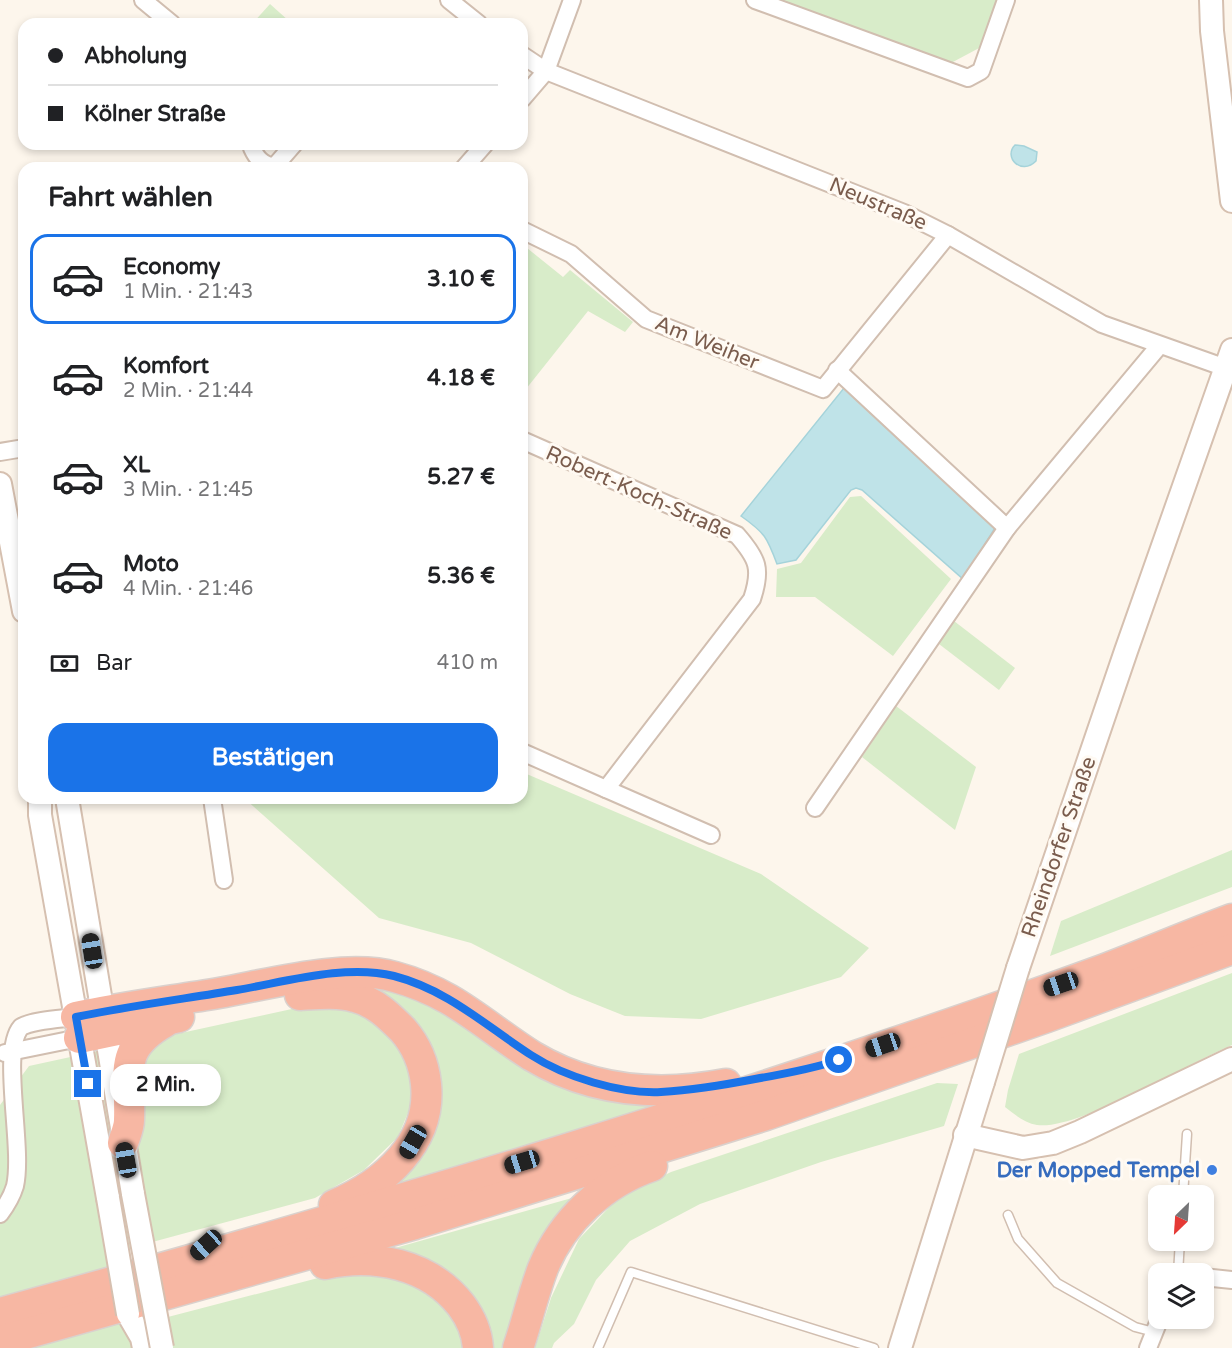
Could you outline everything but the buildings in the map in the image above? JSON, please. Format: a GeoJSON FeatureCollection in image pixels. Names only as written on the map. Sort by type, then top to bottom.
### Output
{"type":"FeatureCollection","features":[{"type":"Feature","properties":{"kind":"highway"},"geometry":{"type":"LineString","coordinates":[[0,1312],[189,1261],[437,1189],[674,1115],[1105,968],[1232,919]]}},
{"type":"Feature","properties":{"kind":"highway"},"geometry":{"type":"LineString","coordinates":[[0,1341],[415,1224],[766,1115],[1047,1017],[1232,949]]}},
{"type":"Feature","properties":{"kind":"highway"},"geometry":{"type":"LineString","coordinates":[[90,1025],[324,974],[360,973],[392,976],[430,988],[460,1004],[533,1056],[570,1074],[615,1088],[659,1092],[718,1086],[817,1068]]}},
{"type":"Feature","properties":{"kind":"highway"},"geometry":{"type":"LineString","coordinates":[[90,1025],[168,1020],[289,995],[328,993],[356,997],[384,1011],[411,1039],[424,1068],[427,1099],[421,1130],[406,1154],[381,1179],[355,1196],[315,1212],[225,1236],[206,1245],[189,1261]]}},
{"type":"Feature","properties":{"kind":"highway"},"geometry":{"type":"LineString","coordinates":[[123,1143],[129,1122],[127,1089],[130,1059],[147,1032],[168,1020]]}},
{"type":"Feature","properties":{"kind":"highway"},"geometry":{"type":"LineString","coordinates":[[518,1348],[543,1268],[557,1241],[582,1208],[609,1187],[641,1170],[730,1138],[766,1115]]}},
{"type":"Feature","properties":{"kind":"highway"},"geometry":{"type":"LineString","coordinates":[[245,1273],[303,1269],[338,1261],[373,1260],[406,1266],[433,1278],[453,1296],[469,1316],[478,1348]]}},
{"type":"Feature","properties":{"kind":"main road"},"geometry":{"type":"LineString","coordinates":[[1211,0],[1212,31],[1232,201]]}},
{"type":"Feature","properties":{"kind":"main road","name":"Rheindorfer Straße"},"geometry":{"type":"LineString","coordinates":[[900,1348],[1018,968],[1133,630],[1226,375]]}},
{"type":"Feature","properties":{"kind":"main road"},"geometry":{"type":"LineString","coordinates":[[0,484],[18,579]]}},
{"type":"Feature","properties":{"kind":"main road"},"geometry":{"type":"LineString","coordinates":[[40,804],[40,815],[90,1025],[123,1143],[162,1348]]}},
{"type":"Feature","properties":{"kind":"main road"},"geometry":{"type":"LineString","coordinates":[[68,804],[108,1197],[134,1348]]}},
{"type":"Feature","properties":{"kind":"main road"},"geometry":{"type":"LineString","coordinates":[[965,1135],[1023,1148],[1053,1143],[1232,1059]]}},
{"type":"Feature","properties":{"kind":"main road"},"geometry":{"type":"LineString","coordinates":[[128,1314],[142,1338],[144,1348]]}},
{"type":"Feature","properties":{"kind":"street"},"geometry":{"type":"LineString","coordinates":[[143,0],[165,18]]}},
{"type":"Feature","properties":{"kind":"street"},"geometry":{"type":"LineString","coordinates":[[449,0],[472,18]]}},
{"type":"Feature","properties":{"kind":"street"},"geometry":{"type":"LineString","coordinates":[[528,92],[546,71],[572,0]]}},
{"type":"Feature","properties":{"kind":"street"},"geometry":{"type":"LineString","coordinates":[[755,0],[968,78],[981,71],[1006,0]]}},
{"type":"Feature","properties":{"kind":"street","name":"Neustraße"},"geometry":{"type":"LineString","coordinates":[[528,59],[546,71],[904,213],[948,235],[1102,324],[1226,375]]}},
{"type":"Feature","properties":{"kind":"street"},"geometry":{"type":"LineString","coordinates":[[253,150],[262,162]]}},
{"type":"Feature","properties":{"kind":"street"},"geometry":{"type":"LineString","coordinates":[[278,162],[289,150]]}},
{"type":"Feature","properties":{"kind":"street"},"geometry":{"type":"LineString","coordinates":[[469,162],[479,150]]}},
{"type":"Feature","properties":{"kind":"street","name":"Am Weiher"},"geometry":{"type":"LineString","coordinates":[[528,233],[571,254],[646,319],[823,389],[948,235]]}},
{"type":"Feature","properties":{"kind":"street"},"geometry":{"type":"LineString","coordinates":[[815,808],[1007,528],[1159,346]]}},
{"type":"Feature","properties":{"kind":"street"},"geometry":{"type":"LineString","coordinates":[[837,370],[1007,528]]}},
{"type":"Feature","properties":{"kind":"street","name":"Robert-Koch-Straße"},"geometry":{"type":"LineString","coordinates":[[528,443],[737,535],[750,549],[758,563],[758,582],[752,599],[606,789]]}},
{"type":"Feature","properties":{"kind":"street"},"geometry":{"type":"LineString","coordinates":[[0,452],[18,449]]}},
{"type":"Feature","properties":{"kind":"street"},"geometry":{"type":"LineString","coordinates":[[528,755],[711,835]]}},
{"type":"Feature","properties":{"kind":"street"},"geometry":{"type":"LineString","coordinates":[[213,804],[224,880]]}},
{"type":"Feature","properties":{"kind":"street"},"geometry":{"type":"LineString","coordinates":[[0,1214],[8,1203],[15,1185],[16,1166],[3,1087],[5,1053],[90,1025]]}},
{"type":"Feature","properties":{"kind":"street"},"geometry":{"type":"LineString","coordinates":[[1214,1278],[1232,1280]]}},
{"type":"Feature","properties":{"kind":"lane"},"geometry":{"type":"LineString","coordinates":[[1184,1185],[1187,1134]]}},
{"type":"Feature","properties":{"kind":"lane"},"geometry":{"type":"LineString","coordinates":[[1008,1215],[1018,1239],[1057,1283],[1135,1327],[1154,1333]]}},
{"type":"Feature","properties":{"kind":"lane"},"geometry":{"type":"LineString","coordinates":[[598,1348],[631,1272],[874,1348]]}},
{"type":"Feature","properties":{"kind":"green space"},"geometry":{"type":"Polygon","coordinates":[[[778,0],[998,0],[981,47],[951,63],[778,0]]]}},
{"type":"Feature","properties":{"kind":"green space"},"geometry":{"type":"Polygon","coordinates":[[[270,4],[286,18],[257,18],[270,4]]]}},
{"type":"Feature","properties":{"kind":"green space"},"geometry":{"type":"Polygon","coordinates":[[[528,249],[563,277],[570,270],[633,322],[625,332],[588,311],[528,386],[528,249]]]}},
{"type":"Feature","properties":{"kind":"green space"},"geometry":{"type":"Polygon","coordinates":[[[861,496],[951,579],[893,656],[815,597],[776,597],[777,569],[801,563],[850,497],[861,496]]]}},
{"type":"Feature","properties":{"kind":"green space"},"geometry":{"type":"Polygon","coordinates":[[[954,621],[1015,668],[999,690],[939,644],[954,621]]]}},
{"type":"Feature","properties":{"kind":"green space"},"geometry":{"type":"Polygon","coordinates":[[[896,706],[976,767],[955,830],[862,757],[896,706]]]}},
{"type":"Feature","properties":{"kind":"green space"},"geometry":{"type":"Polygon","coordinates":[[[528,775],[761,874],[869,948],[841,977],[701,1019],[625,1016],[570,994],[471,943],[379,918],[251,804],[528,804],[528,775]]]}},
{"type":"Feature","properties":{"kind":"green space"},"geometry":{"type":"Polygon","coordinates":[[[1232,850],[1232,887],[1050,956],[1061,921],[1232,850]]]}},
{"type":"Feature","properties":{"kind":"green space"},"geometry":{"type":"Polygon","coordinates":[[[1232,973],[1232,1045],[1079,1118],[1055,1124],[1037,1125],[1020,1118],[1005,1107],[1019,1054],[1232,973]]]}},
{"type":"Feature","properties":{"kind":"green space"},"geometry":{"type":"Polygon","coordinates":[[[371,986],[402,991],[664,1103],[387,1190],[419,1160],[437,1116],[371,986]]]}},
{"type":"Feature","properties":{"kind":"green space"},"geometry":{"type":"Polygon","coordinates":[[[301,1007],[342,1009],[372,1019],[403,1050],[412,1077],[412,1103],[398,1137],[364,1170],[315,1198],[108,1254],[122,1329],[341,1272],[402,1277],[425,1290],[448,1310],[465,1337],[467,1348],[0,1348],[0,1105],[29,1066],[301,1007]]]}},
{"type":"Feature","properties":{"kind":"green space"},"geometry":{"type":"Polygon","coordinates":[[[937,1083],[958,1084],[944,1126],[821,1162],[700,1204],[630,1241],[596,1280],[574,1324],[554,1343],[552,1348],[535,1348],[551,1298],[579,1239],[618,1198],[671,1172],[937,1083]]]}},
{"type":"Feature","properties":{"kind":"green space"},"geometry":{"type":"Polygon","coordinates":[[[579,1196],[507,1348],[487,1348],[471,1305],[381,1252],[579,1196]]]}},
{"type":"Feature","properties":{"kind":"water"},"geometry":{"type":"Polygon","coordinates":[[[1015,145],[1037,152],[1036,161],[1025,167],[1015,163],[1011,155],[1015,145]]]}},
{"type":"Feature","properties":{"kind":"water"},"geometry":{"type":"Polygon","coordinates":[[[844,388],[995,528],[963,579],[862,490],[856,488],[851,490],[796,560],[777,564],[764,536],[741,516],[844,388]]]}},
{"type":"Feature","properties":{"kind":"place","name":"Der Mopped Tempel"},"geometry":{"type":"Point","coordinates":[1212,1170]}},
{"type":"Feature","properties":{"kind":"route"},"geometry":{"type":"LineString","coordinates":[[88,1084],[76,1017],[324,974],[360,973],[392,976],[430,988],[460,1004],[533,1056],[570,1074],[615,1088],[659,1092],[718,1086],[817,1068],[839,1060]]}}]}
